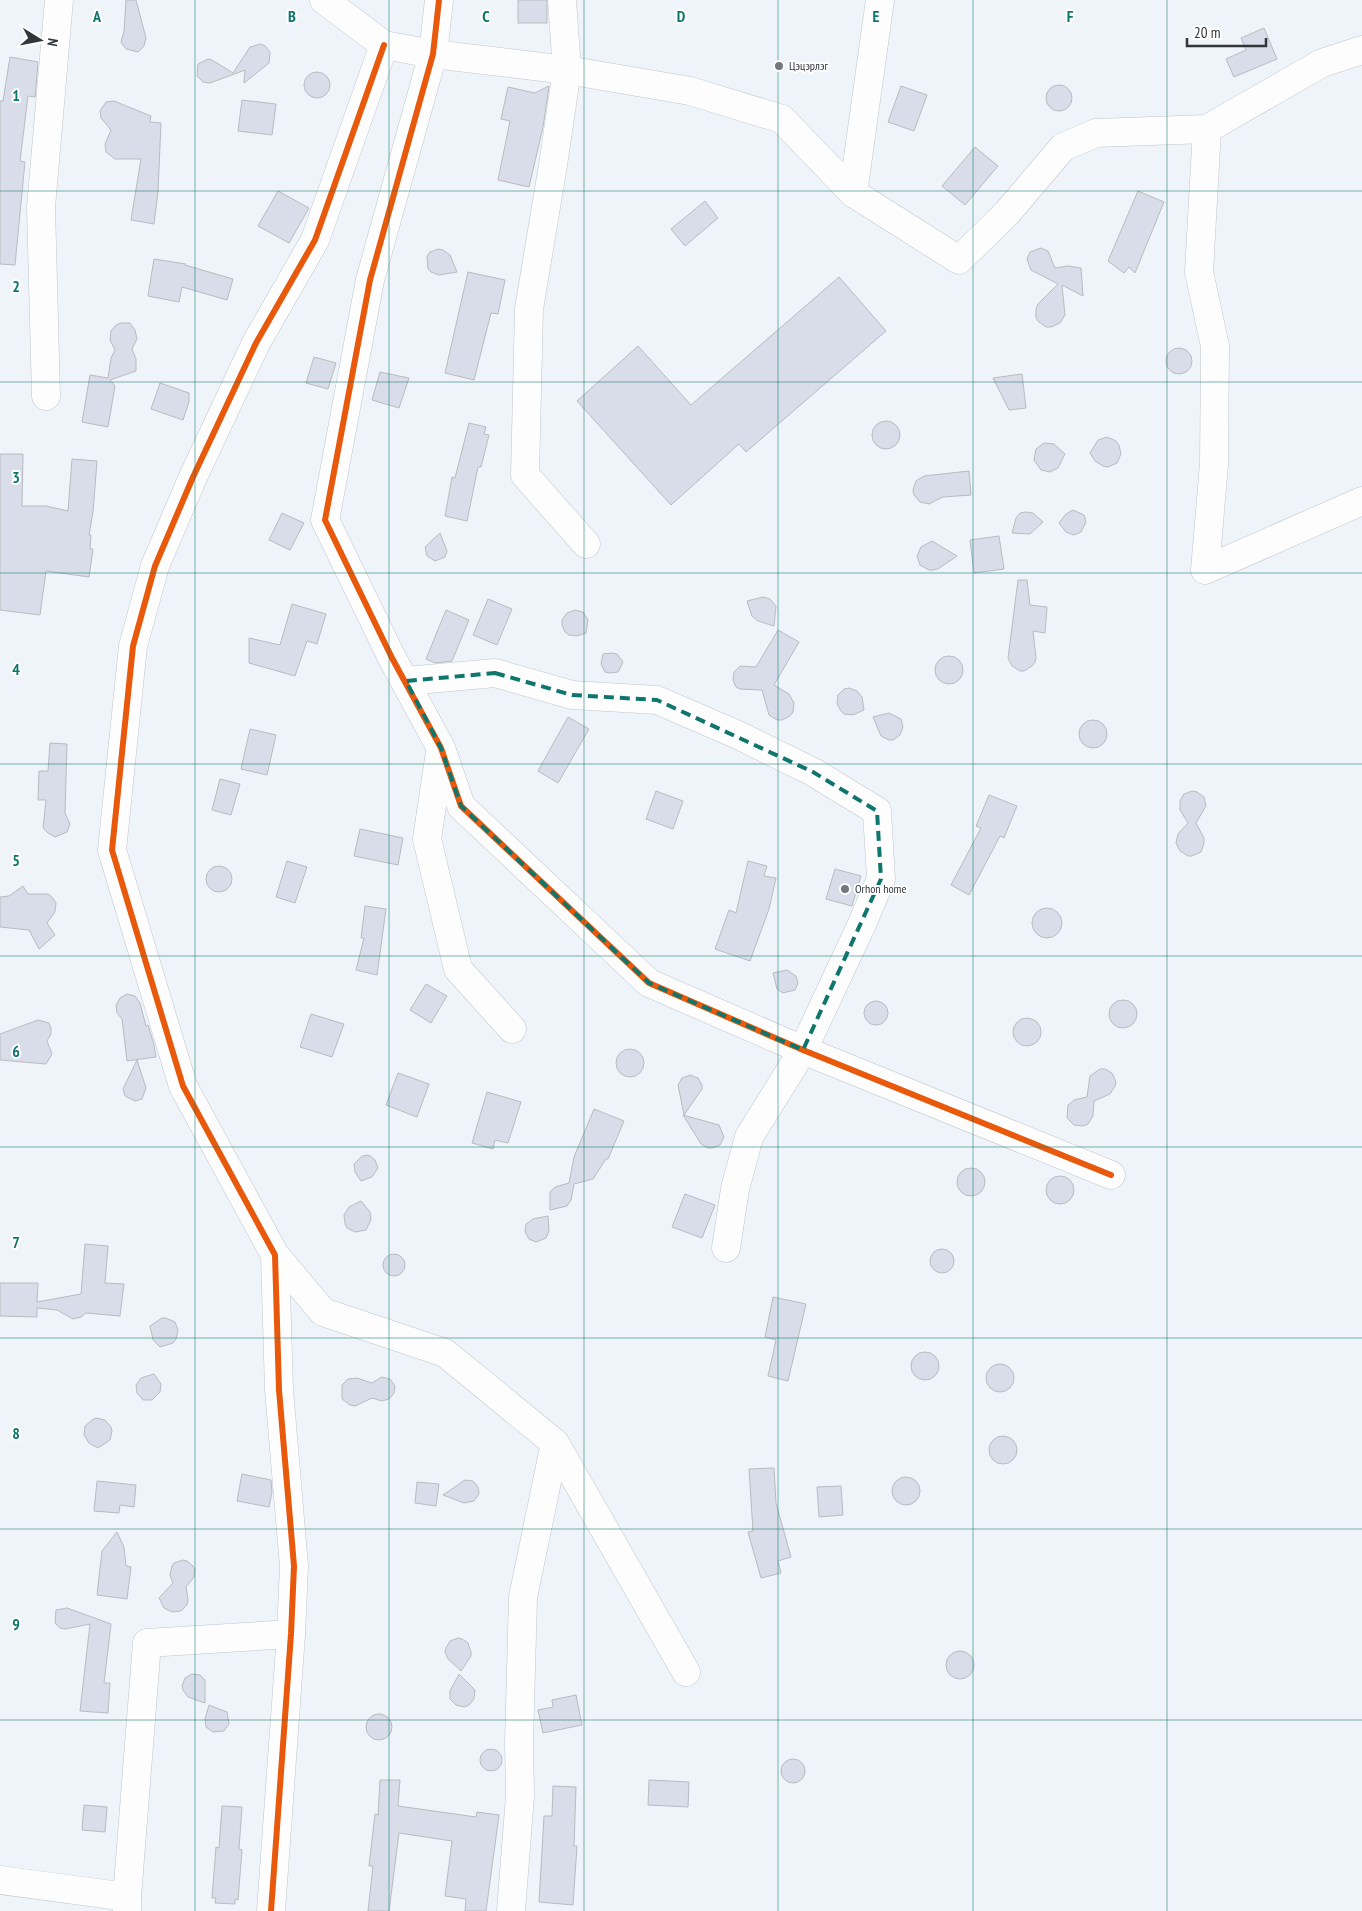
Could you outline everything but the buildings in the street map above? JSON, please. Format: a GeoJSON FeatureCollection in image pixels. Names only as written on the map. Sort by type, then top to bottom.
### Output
{"type":"FeatureCollection","features":[{"type":"Feature","properties":{"kind":"street"},"geometry":{"type":"LineString","coordinates":[[46,396],[41,207],[59,0]]}},
{"type":"Feature","properties":{"kind":"street"},"geometry":{"type":"LineString","coordinates":[[324,0],[384,45],[433,54],[567,70],[690,91],[782,119],[853,193],[959,260],[1007,213],[1063,147],[1096,133],[1207,129],[1322,63],[1362,50]]}},
{"type":"Feature","properties":{"kind":"street"},"geometry":{"type":"LineString","coordinates":[[439,0],[433,54],[370,280],[325,520],[392,658],[441,748],[461,806],[649,983],[803,1050],[1111,1175]]}},
{"type":"Feature","properties":{"kind":"street"},"geometry":{"type":"LineString","coordinates":[[562,0],[567,70],[529,309],[525,475],[586,544]]}},
{"type":"Feature","properties":{"kind":"street"},"geometry":{"type":"LineString","coordinates":[[853,193],[880,0]]}},
{"type":"Feature","properties":{"kind":"street"},"geometry":{"type":"LineString","coordinates":[[384,45],[316,240],[256,343],[192,477],[155,566],[133,646],[112,850],[183,1086],[275,1255],[323,1312],[445,1353],[554,1442],[686,1672]]}},
{"type":"Feature","properties":{"kind":"street"},"geometry":{"type":"LineString","coordinates":[[1207,129],[1199,272],[1215,346],[1214,464],[1205,570],[1362,500]]}},
{"type":"Feature","properties":{"kind":"street"},"geometry":{"type":"LineString","coordinates":[[406,681],[495,673],[572,694],[657,700],[738,735],[813,772],[877,810],[881,879],[803,1050],[749,1138],[735,1189],[726,1248]]}},
{"type":"Feature","properties":{"kind":"street"},"geometry":{"type":"LineString","coordinates":[[441,748],[428,839],[458,969],[512,1030]]}},
{"type":"Feature","properties":{"kind":"street"},"geometry":{"type":"LineString","coordinates":[[271,1911],[291,1634],[294,1566],[279,1390],[275,1255]]}},
{"type":"Feature","properties":{"kind":"street"},"geometry":{"type":"LineString","coordinates":[[511,1911],[520,1796],[519,1743],[523,1597],[554,1442]]}},
{"type":"Feature","properties":{"kind":"street"},"geometry":{"type":"LineString","coordinates":[[0,1880],[127,1904],[147,1642],[291,1634]]}},
{"type":"Feature","properties":{"kind":"highlighted area"},"geometry":{"type":"Polygon","coordinates":[[[495,673],[572,695],[657,700],[813,772],[877,811],[881,879],[803,1050],[649,983],[461,806],[441,748],[406,681],[495,673]]]}},
{"type":"Feature","properties":{"kind":"cycle path"},"geometry":{"type":"LineString","coordinates":[[439,0],[433,54],[370,280],[325,520],[392,658],[441,748],[461,806],[649,983],[803,1050],[1111,1175]]}},
{"type":"Feature","properties":{"kind":"cycle path"},"geometry":{"type":"LineString","coordinates":[[271,1911],[291,1634],[294,1566],[279,1390],[275,1255],[183,1086],[112,850],[133,646],[155,566],[193,477],[256,343],[315,240],[384,45]]}},
{"type":"Feature","properties":{"kind":"place","name":"Цэцэрлэг"},"geometry":{"type":"Point","coordinates":[779,66]}},
{"type":"Feature","properties":{"kind":"place","name":"Orhon home"},"geometry":{"type":"Point","coordinates":[845,889]}}]}
